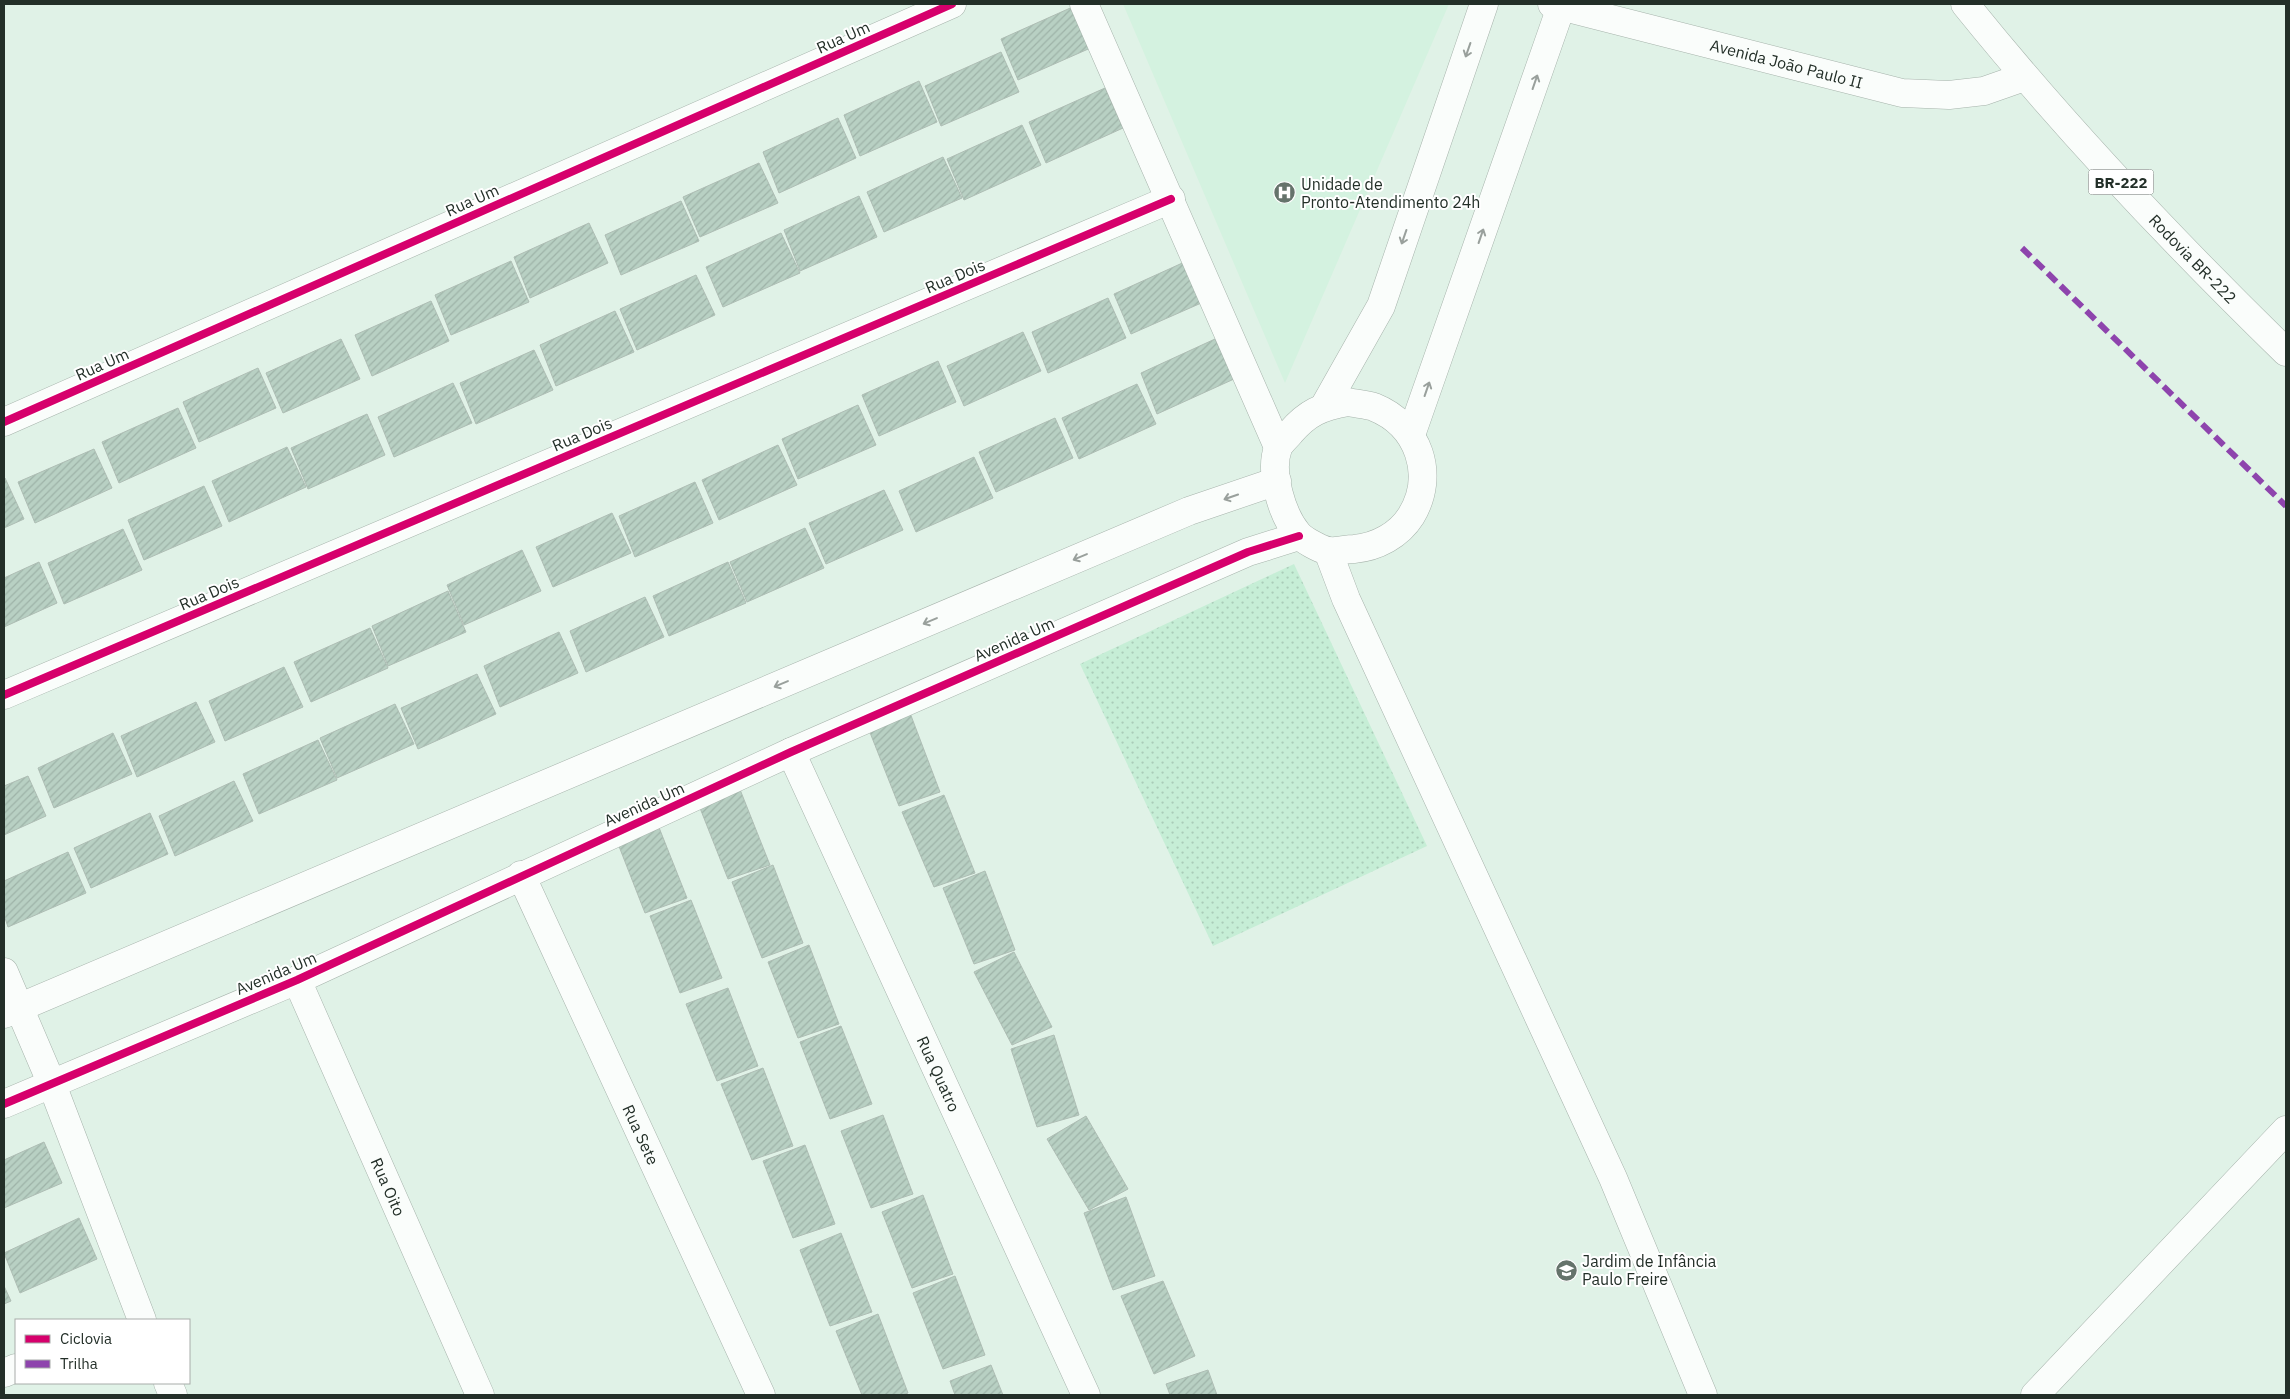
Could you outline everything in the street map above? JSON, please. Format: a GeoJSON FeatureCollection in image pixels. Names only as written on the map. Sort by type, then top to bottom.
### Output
{"type":"FeatureCollection","features":[{"type":"Feature","properties":{"kind":"main road","name":"Rua Um"},"geometry":{"type":"LineString","coordinates":[[4,422],[952,4]]}},
{"type":"Feature","properties":{"kind":"main road"},"geometry":{"type":"LineString","coordinates":[[1084,4],[1278,447],[1277,481],[1284,510],[1299,536],[1328,551],[1366,548],[1388,539],[1406,523],[1418,503],[1424,480],[1421,457],[1411,435],[1394,418],[1373,406],[1348,402],[1324,407],[1302,419],[1278,447]]}},
{"type":"Feature","properties":{"kind":"main road"},"geometry":{"type":"LineString","coordinates":[[1324,407],[1381,306],[1484,4]]}},
{"type":"Feature","properties":{"kind":"main road","name":"Rodovia BR-222"},"geometry":{"type":"LineString","coordinates":[[1966,4],[2024,77],[2201,270],[2286,352]]}},
{"type":"Feature","properties":{"kind":"main road"},"geometry":{"type":"LineString","coordinates":[[1411,435],[1557,6]]}},
{"type":"Feature","properties":{"kind":"main road","name":"Avenida João Paulo II"},"geometry":{"type":"LineString","coordinates":[[1557,6],[1902,94],[1949,95],[1984,91],[2024,77]]}},
{"type":"Feature","properties":{"kind":"main road","name":"Rua Dois"},"geometry":{"type":"LineString","coordinates":[[4,695],[1171,199]]}},
{"type":"Feature","properties":{"kind":"main road"},"geometry":{"type":"LineString","coordinates":[[12,1011],[1189,511],[1277,481]]}},
{"type":"Feature","properties":{"kind":"main road","name":"Avenida Um"},"geometry":{"type":"LineString","coordinates":[[4,1104],[51,1082],[297,980],[791,752],[1248,552],[1299,536]]}},
{"type":"Feature","properties":{"kind":"main road"},"geometry":{"type":"LineString","coordinates":[[1328,551],[1346,600],[1613,1178],[1704,1395]]}},
{"type":"Feature","properties":{"kind":"main road","name":"Rua Quatro"},"geometry":{"type":"LineString","coordinates":[[791,752],[1086,1395]]}},
{"type":"Feature","properties":{"kind":"main road","name":"Rua Sete"},"geometry":{"type":"LineString","coordinates":[[521,875],[760,1395]]}},
{"type":"Feature","properties":{"kind":"main road"},"geometry":{"type":"LineString","coordinates":[[4,972],[12,1011],[51,1082],[133,1317]]}},
{"type":"Feature","properties":{"kind":"main road","name":"Rua Oito"},"geometry":{"type":"LineString","coordinates":[[297,980],[480,1395]]}},
{"type":"Feature","properties":{"kind":"main road"},"geometry":{"type":"LineString","coordinates":[[2035,1395],[2286,1130]]}},
{"type":"Feature","properties":{"kind":"shaded area","name":"Unidade de Pronto-Atendimento 24h"},"geometry":{"type":"Polygon","coordinates":[[[1123,4],[1449,4],[1285,383],[1123,4]]]}},
{"type":"Feature","properties":{"kind":"shaded area"},"geometry":{"type":"Polygon","coordinates":[[[1294,564],[1427,846],[1213,946],[1080,664],[1294,564]]]}},
{"type":"Feature","properties":{"kind":"building"},"geometry":{"type":"Polygon","coordinates":[[[1077,5],[1095,46],[1018,80],[1001,39],[1077,5]]]}},
{"type":"Feature","properties":{"kind":"building"},"geometry":{"type":"Polygon","coordinates":[[[1001,52],[1019,92],[941,126],[925,86],[1001,52]]]}},
{"type":"Feature","properties":{"kind":"building"},"geometry":{"type":"Polygon","coordinates":[[[919,81],[937,122],[860,156],[844,115],[919,81]]]}},
{"type":"Feature","properties":{"kind":"building"},"geometry":{"type":"Polygon","coordinates":[[[1105,88],[1123,128],[1046,163],[1029,122],[1105,88]]]}},
{"type":"Feature","properties":{"kind":"building"},"geometry":{"type":"Polygon","coordinates":[[[838,118],[856,158],[779,193],[763,152],[838,118]]]}},
{"type":"Feature","properties":{"kind":"building"},"geometry":{"type":"Polygon","coordinates":[[[1022,125],[1041,165],[964,200],[947,159],[1022,125]]]}},
{"type":"Feature","properties":{"kind":"building"},"geometry":{"type":"Polygon","coordinates":[[[943,157],[962,198],[884,232],[867,192],[943,157]]]}},
{"type":"Feature","properties":{"kind":"building"},"geometry":{"type":"Polygon","coordinates":[[[759,163],[778,203],[700,237],[683,197],[759,163]]]}},
{"type":"Feature","properties":{"kind":"building"},"geometry":{"type":"Polygon","coordinates":[[[859,196],[877,237],[800,271],[784,230],[859,196]]]}},
{"type":"Feature","properties":{"kind":"building"},"geometry":{"type":"Polygon","coordinates":[[[681,201],[699,241],[621,275],[605,235],[681,201]]]}},
{"type":"Feature","properties":{"kind":"building"},"geometry":{"type":"Polygon","coordinates":[[[589,223],[608,263],[530,298],[514,257],[589,223]]]}},
{"type":"Feature","properties":{"kind":"building"},"geometry":{"type":"Polygon","coordinates":[[[781,233],[800,273],[723,307],[706,267],[781,233]]]}},
{"type":"Feature","properties":{"kind":"building"},"geometry":{"type":"Polygon","coordinates":[[[1189,260],[1208,300],[1131,334],[1114,294],[1189,260]]]}},
{"type":"Feature","properties":{"kind":"building"},"geometry":{"type":"Polygon","coordinates":[[[511,261],[529,302],[451,335],[435,295],[511,261]]]}},
{"type":"Feature","properties":{"kind":"building"},"geometry":{"type":"Polygon","coordinates":[[[696,275],[715,315],[637,350],[620,309],[696,275]]]}},
{"type":"Feature","properties":{"kind":"building"},"geometry":{"type":"Polygon","coordinates":[[[1108,298],[1126,338],[1048,373],[1032,332],[1108,298]]]}},
{"type":"Feature","properties":{"kind":"building"},"geometry":{"type":"Polygon","coordinates":[[[431,301],[449,341],[372,376],[355,335],[431,301]]]}},
{"type":"Feature","properties":{"kind":"building"},"geometry":{"type":"Polygon","coordinates":[[[615,311],[634,352],[556,386],[540,345],[615,311]]]}},
{"type":"Feature","properties":{"kind":"building"},"geometry":{"type":"Polygon","coordinates":[[[1023,332],[1041,371],[964,406],[947,366],[1023,332]]]}},
{"type":"Feature","properties":{"kind":"building"},"geometry":{"type":"Polygon","coordinates":[[[341,339],[360,379],[283,413],[266,373],[341,339]]]}},
{"type":"Feature","properties":{"kind":"building"},"geometry":{"type":"Polygon","coordinates":[[[1215,339],[1234,379],[1157,414],[1141,373],[1215,339]]]}},
{"type":"Feature","properties":{"kind":"building"},"geometry":{"type":"Polygon","coordinates":[[[534,350],[553,390],[476,424],[460,383],[534,350]]]}},
{"type":"Feature","properties":{"kind":"building"},"geometry":{"type":"Polygon","coordinates":[[[938,361],[956,402],[879,436],[862,395],[938,361]]]}},
{"type":"Feature","properties":{"kind":"building"},"geometry":{"type":"Polygon","coordinates":[[[258,368],[276,408],[199,442],[183,402],[258,368]]]}},
{"type":"Feature","properties":{"kind":"building"},"geometry":{"type":"Polygon","coordinates":[[[453,383],[472,423],[394,457],[378,417],[453,383]]]}},
{"type":"Feature","properties":{"kind":"building"},"geometry":{"type":"Polygon","coordinates":[[[1137,384],[1156,424],[1079,459],[1062,418],[1137,384]]]}},
{"type":"Feature","properties":{"kind":"building"},"geometry":{"type":"Polygon","coordinates":[[[858,405],[876,445],[798,479],[782,439],[858,405]]]}},
{"type":"Feature","properties":{"kind":"building"},"geometry":{"type":"Polygon","coordinates":[[[178,408],[196,448],[119,483],[102,442],[178,408]]]}},
{"type":"Feature","properties":{"kind":"building"},"geometry":{"type":"Polygon","coordinates":[[[367,414],[385,455],[308,489],[291,448],[367,414]]]}},
{"type":"Feature","properties":{"kind":"building"},"geometry":{"type":"Polygon","coordinates":[[[1055,418],[1073,458],[996,492],[979,452],[1055,418]]]}},
{"type":"Feature","properties":{"kind":"building"},"geometry":{"type":"Polygon","coordinates":[[[778,445],[797,485],[719,520],[702,480],[778,445]]]}},
{"type":"Feature","properties":{"kind":"building"},"geometry":{"type":"Polygon","coordinates":[[[287,447],[306,487],[229,522],[212,481],[287,447]]]}},
{"type":"Feature","properties":{"kind":"building"},"geometry":{"type":"Polygon","coordinates":[[[94,449],[112,488],[35,523],[18,482],[94,449]]]}},
{"type":"Feature","properties":{"kind":"building"},"geometry":{"type":"Polygon","coordinates":[[[974,457],[993,498],[916,532],[899,491],[974,457]]]}},
{"type":"Feature","properties":{"kind":"building"},"geometry":{"type":"Polygon","coordinates":[[[4,479],[24,519],[4,528],[4,479]]]}},
{"type":"Feature","properties":{"kind":"building"},"geometry":{"type":"Polygon","coordinates":[[[695,482],[713,523],[635,557],[619,516],[695,482]]]}},
{"type":"Feature","properties":{"kind":"building"},"geometry":{"type":"Polygon","coordinates":[[[204,486],[222,526],[144,560],[128,520],[204,486]]]}},
{"type":"Feature","properties":{"kind":"building"},"geometry":{"type":"Polygon","coordinates":[[[884,490],[903,530],[826,564],[809,523],[884,490]]]}},
{"type":"Feature","properties":{"kind":"building"},"geometry":{"type":"Polygon","coordinates":[[[612,513],[631,553],[553,587],[536,547],[612,513]]]}},
{"type":"Feature","properties":{"kind":"building"},"geometry":{"type":"Polygon","coordinates":[[[805,528],[824,568],[747,602],[730,562],[805,528]]]}},
{"type":"Feature","properties":{"kind":"building"},"geometry":{"type":"Polygon","coordinates":[[[123,529],[142,570],[64,604],[48,563],[123,529]]]}},
{"type":"Feature","properties":{"kind":"building"},"geometry":{"type":"Polygon","coordinates":[[[522,550],[541,591],[464,625],[447,585],[522,550]]]}},
{"type":"Feature","properties":{"kind":"building"},"geometry":{"type":"Polygon","coordinates":[[[39,562],[57,603],[4,627],[4,578],[39,562]]]}},
{"type":"Feature","properties":{"kind":"building"},"geometry":{"type":"Polygon","coordinates":[[[728,562],[746,603],[669,636],[653,596],[728,562]]]}},
{"type":"Feature","properties":{"kind":"building"},"geometry":{"type":"Polygon","coordinates":[[[448,591],[466,632],[388,666],[372,626],[448,591]]]}},
{"type":"Feature","properties":{"kind":"building"},"geometry":{"type":"Polygon","coordinates":[[[645,597],[664,637],[586,672],[570,631],[645,597]]]}},
{"type":"Feature","properties":{"kind":"building"},"geometry":{"type":"Polygon","coordinates":[[[370,628],[388,668],[311,702],[294,662],[370,628]]]}},
{"type":"Feature","properties":{"kind":"building"},"geometry":{"type":"Polygon","coordinates":[[[559,632],[578,673],[500,707],[484,666],[559,632]]]}},
{"type":"Feature","properties":{"kind":"building"},"geometry":{"type":"Polygon","coordinates":[[[284,667],[303,707],[225,741],[209,701],[284,667]]]}},
{"type":"Feature","properties":{"kind":"building"},"geometry":{"type":"Polygon","coordinates":[[[477,674],[496,714],[418,749],[401,708],[477,674]]]}},
{"type":"Feature","properties":{"kind":"building"},"geometry":{"type":"Polygon","coordinates":[[[196,702],[215,742],[137,777],[121,736],[196,702]]]}},
{"type":"Feature","properties":{"kind":"building"},"geometry":{"type":"Polygon","coordinates":[[[395,704],[414,744],[337,778],[320,738],[395,704]]]}},
{"type":"Feature","properties":{"kind":"building"},"geometry":{"type":"Polygon","coordinates":[[[910,713],[940,792],[899,806],[869,730],[910,713]]]}},
{"type":"Feature","properties":{"kind":"building"},"geometry":{"type":"Polygon","coordinates":[[[113,733],[132,774],[54,808],[38,768],[113,733]]]}},
{"type":"Feature","properties":{"kind":"building"},"geometry":{"type":"Polygon","coordinates":[[[318,740],[337,780],[259,814],[243,774],[318,740]]]}},
{"type":"Feature","properties":{"kind":"building"},"geometry":{"type":"Polygon","coordinates":[[[28,776],[46,816],[4,835],[4,786],[28,776]]]}},
{"type":"Feature","properties":{"kind":"building"},"geometry":{"type":"Polygon","coordinates":[[[234,781],[253,821],[175,856],[159,816],[234,781]]]}},
{"type":"Feature","properties":{"kind":"building"},"geometry":{"type":"Polygon","coordinates":[[[739,787],[770,865],[728,879],[698,803],[739,787]]]}},
{"type":"Feature","properties":{"kind":"building"},"geometry":{"type":"Polygon","coordinates":[[[944,795],[975,873],[934,887],[902,812],[944,795]]]}},
{"type":"Feature","properties":{"kind":"building"},"geometry":{"type":"Polygon","coordinates":[[[150,813],[168,854],[91,888],[74,848],[150,813]]]}},
{"type":"Feature","properties":{"kind":"building"},"geometry":{"type":"Polygon","coordinates":[[[656,820],[687,898],[645,913],[615,836],[656,820]]]}},
{"type":"Feature","properties":{"kind":"building"},"geometry":{"type":"Polygon","coordinates":[[[68,852],[86,893],[8,927],[4,915],[4,881],[68,852]]]}},
{"type":"Feature","properties":{"kind":"building"},"geometry":{"type":"Polygon","coordinates":[[[773,865],[803,943],[762,958],[732,882],[773,865]]]}},
{"type":"Feature","properties":{"kind":"building"},"geometry":{"type":"Polygon","coordinates":[[[985,871],[1015,950],[974,964],[943,888],[985,871]]]}},
{"type":"Feature","properties":{"kind":"building"},"geometry":{"type":"Polygon","coordinates":[[[691,900],[722,978],[680,993],[650,916],[691,900]]]}},
{"type":"Feature","properties":{"kind":"building"},"geometry":{"type":"Polygon","coordinates":[[[809,945],[839,1024],[798,1038],[768,962],[809,945]]]}},
{"type":"Feature","properties":{"kind":"building"},"geometry":{"type":"Polygon","coordinates":[[[1014,952],[1052,1027],[1012,1045],[974,972],[1014,952]]]}},
{"type":"Feature","properties":{"kind":"building"},"geometry":{"type":"Polygon","coordinates":[[[728,988],[758,1066],[717,1081],[686,1004],[728,988]]]}},
{"type":"Feature","properties":{"kind":"building"},"geometry":{"type":"Polygon","coordinates":[[[841,1026],[872,1104],[830,1119],[800,1042],[841,1026]]]}},
{"type":"Feature","properties":{"kind":"building"},"geometry":{"type":"Polygon","coordinates":[[[1054,1035],[1079,1115],[1037,1127],[1011,1049],[1054,1035]]]}},
{"type":"Feature","properties":{"kind":"building"},"geometry":{"type":"Polygon","coordinates":[[[763,1068],[793,1146],[752,1160],[721,1084],[763,1068]]]}},
{"type":"Feature","properties":{"kind":"building"},"geometry":{"type":"Polygon","coordinates":[[[883,1115],[913,1194],[871,1208],[841,1131],[883,1115]]]}},
{"type":"Feature","properties":{"kind":"building"},"geometry":{"type":"Polygon","coordinates":[[[1086,1116],[1128,1189],[1089,1210],[1047,1139],[1086,1116]]]}},
{"type":"Feature","properties":{"kind":"building"},"geometry":{"type":"Polygon","coordinates":[[[44,1142],[62,1183],[4,1208],[4,1160],[44,1142]]]}},
{"type":"Feature","properties":{"kind":"building"},"geometry":{"type":"Polygon","coordinates":[[[805,1145],[835,1224],[793,1238],[763,1161],[805,1145]]]}},
{"type":"Feature","properties":{"kind":"building"},"geometry":{"type":"Polygon","coordinates":[[[923,1195],[953,1274],[912,1288],[882,1212],[923,1195]]]}},
{"type":"Feature","properties":{"kind":"building"},"geometry":{"type":"Polygon","coordinates":[[[1126,1197],[1155,1276],[1113,1290],[1084,1213],[1126,1197]]]}},
{"type":"Feature","properties":{"kind":"building"},"geometry":{"type":"Polygon","coordinates":[[[79,1218],[97,1259],[20,1293],[4,1253],[79,1218]]]}},
{"type":"Feature","properties":{"kind":"building"},"geometry":{"type":"Polygon","coordinates":[[[841,1233],[872,1312],[830,1326],[800,1250],[841,1233]]]}},
{"type":"Feature","properties":{"kind":"building"},"geometry":{"type":"Polygon","coordinates":[[[955,1276],[985,1355],[943,1369],[913,1293],[955,1276]]]}},
{"type":"Feature","properties":{"kind":"building"},"geometry":{"type":"Polygon","coordinates":[[[1163,1281],[1195,1356],[1154,1374],[1121,1296],[1163,1281]]]}},
{"type":"Feature","properties":{"kind":"building"},"geometry":{"type":"Polygon","coordinates":[[[4,1286],[11,1301],[4,1304],[4,1286]]]}},
{"type":"Feature","properties":{"kind":"building"},"geometry":{"type":"Polygon","coordinates":[[[878,1314],[908,1393],[902,1395],[862,1395],[836,1331],[878,1314]]]}},
{"type":"Feature","properties":{"kind":"building"},"geometry":{"type":"Polygon","coordinates":[[[991,1365],[1003,1395],[955,1395],[950,1381],[991,1365]]]}},
{"type":"Feature","properties":{"kind":"building"},"geometry":{"type":"Polygon","coordinates":[[[1208,1370],[1217,1395],[1170,1395],[1166,1384],[1208,1370]]]}},
{"type":"Feature","properties":{"kind":"marked path"},"geometry":{"type":"LineString","coordinates":[[2022,248],[2286,506]]}},
{"type":"Feature","properties":{"kind":"cycle path"},"geometry":{"type":"LineString","coordinates":[[4,422],[952,4]]}},
{"type":"Feature","properties":{"kind":"cycle path"},"geometry":{"type":"LineString","coordinates":[[4,695],[1171,199]]}},
{"type":"Feature","properties":{"kind":"cycle path"},"geometry":{"type":"LineString","coordinates":[[4,1104],[297,980],[791,752],[1248,552],[1299,536]]}},
{"type":"Feature","properties":{"kind":"place","name":"Unidade de Pronto-Atendimento 24h"},"geometry":{"type":"Point","coordinates":[1285,193]}},
{"type":"Feature","properties":{"kind":"place","name":"Jardim de Infância Paulo Freire"},"geometry":{"type":"Point","coordinates":[1566,1270]}}]}
